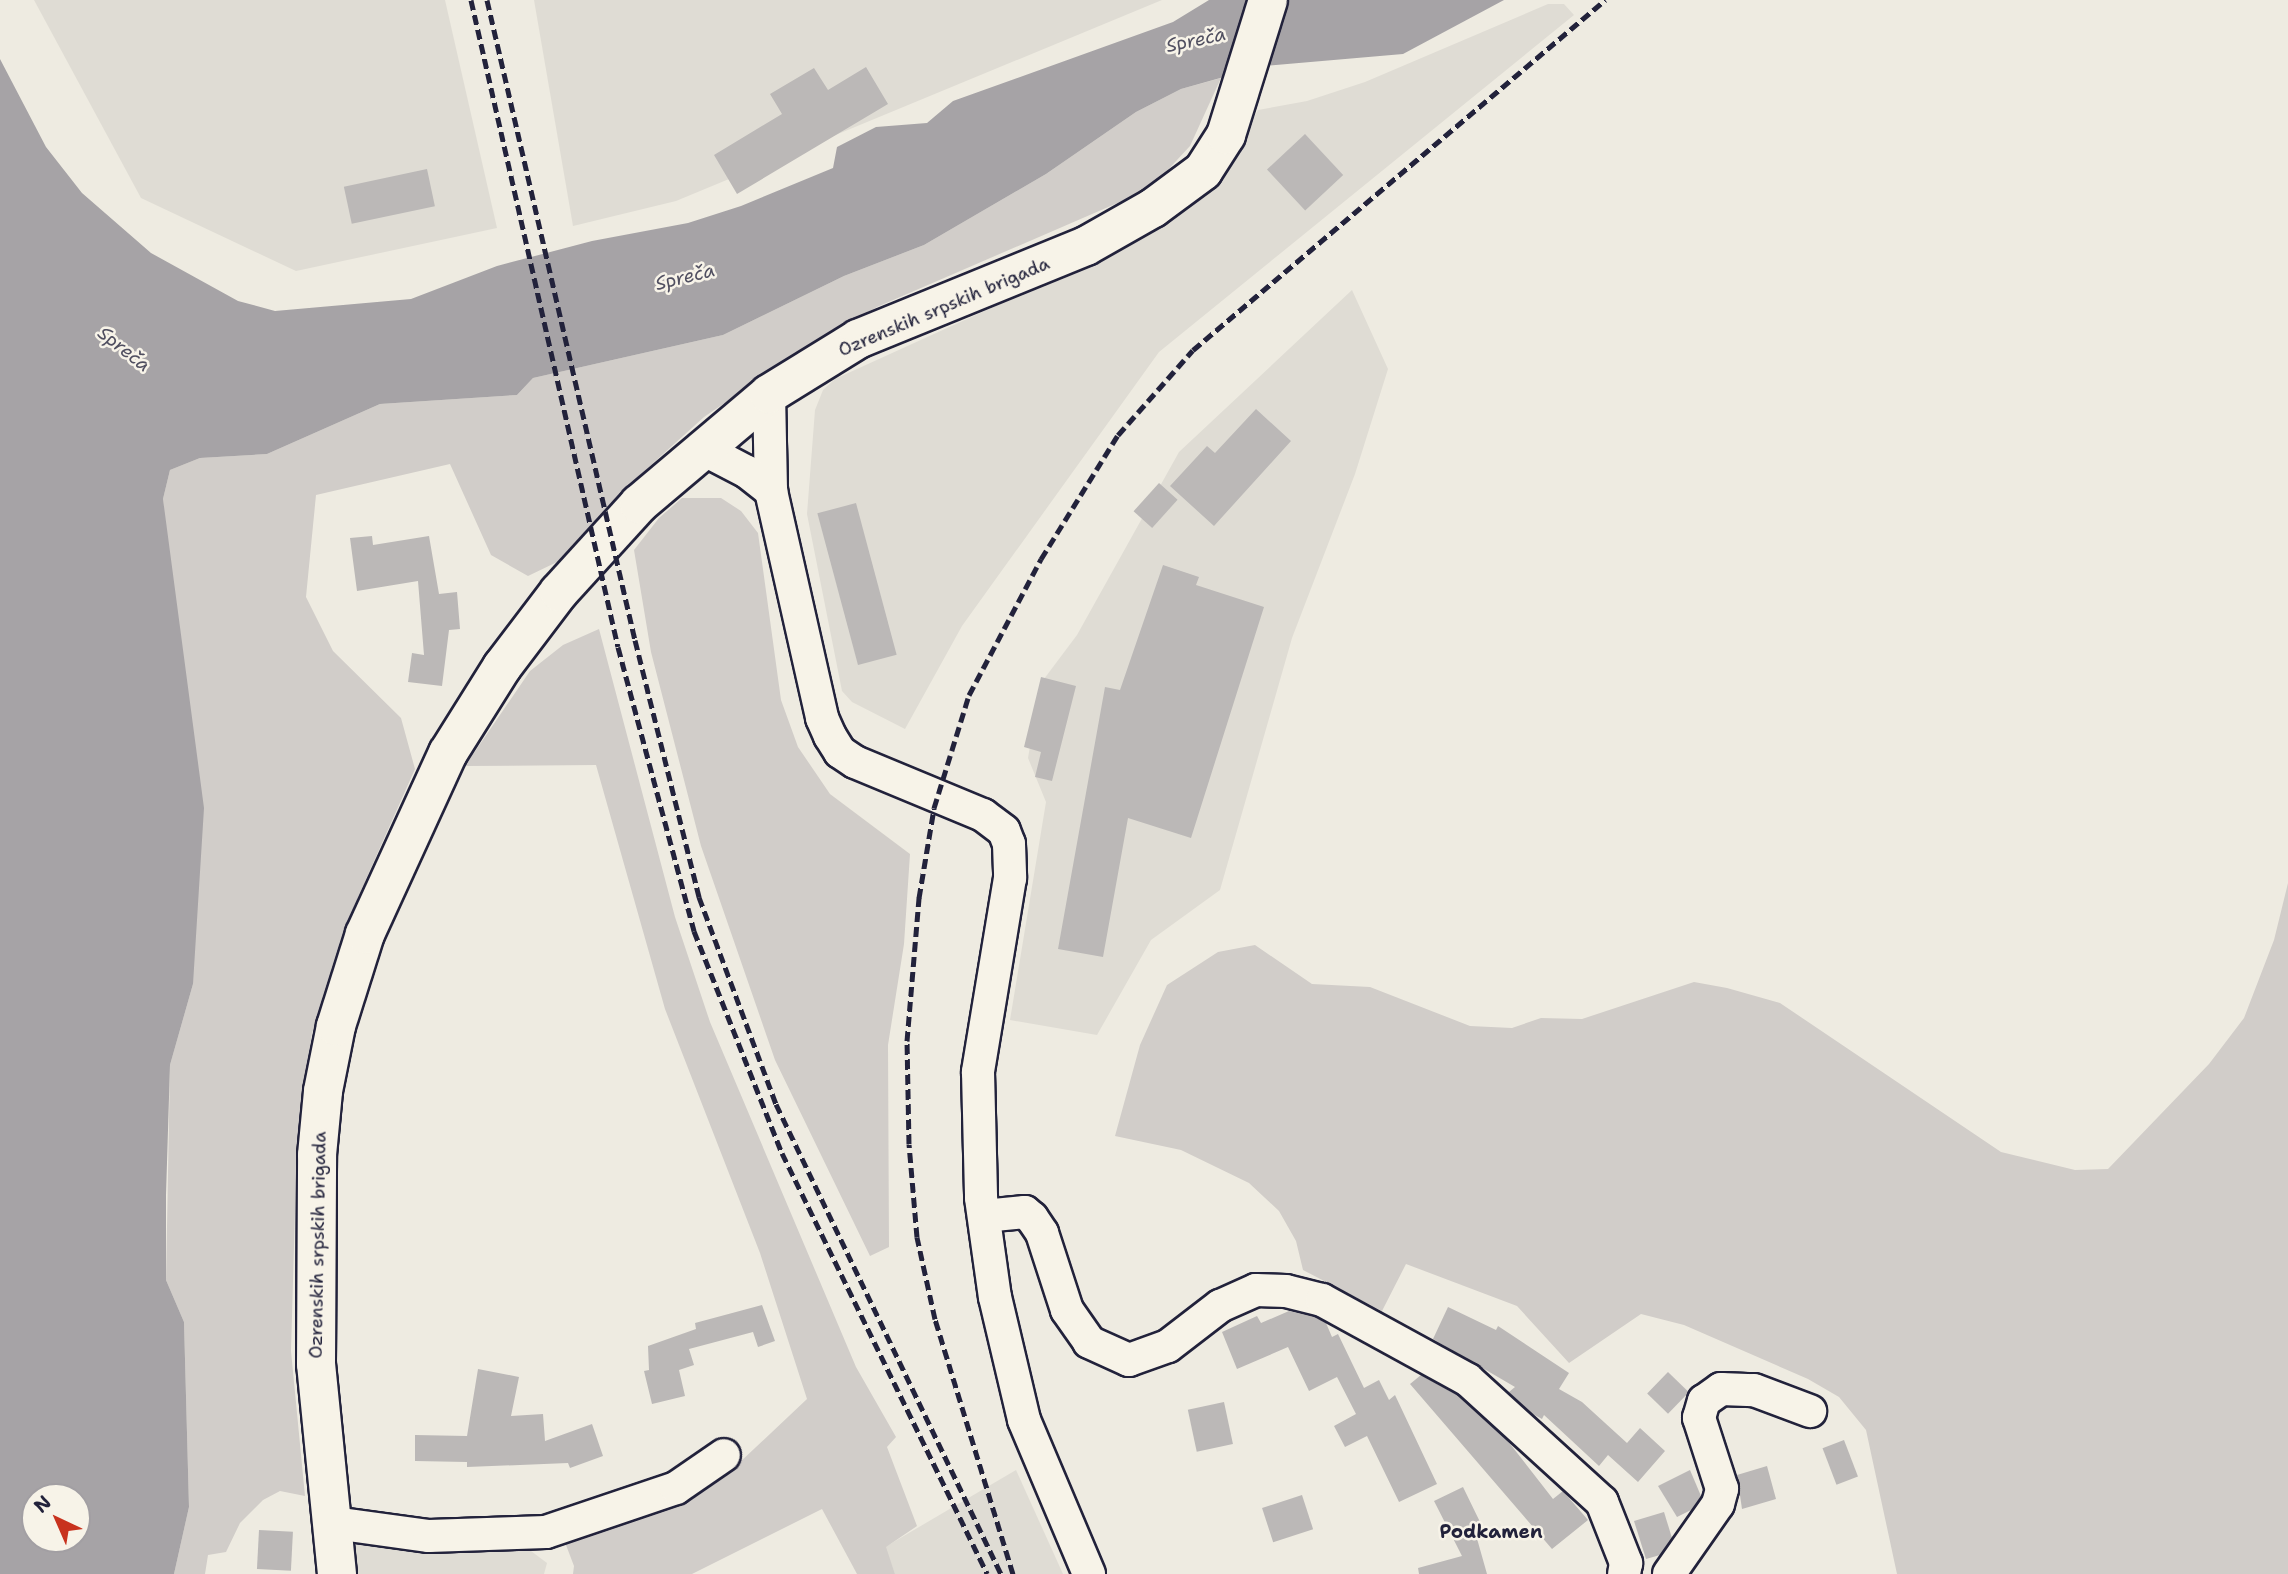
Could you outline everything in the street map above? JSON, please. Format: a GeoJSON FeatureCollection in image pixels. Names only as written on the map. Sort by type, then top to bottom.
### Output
{"type":"FeatureCollection","features":[{"type":"Feature","properties":{"kind":"main road","name":"Ozrenskih srpskih brigada"},"geometry":{"type":"LineString","coordinates":[[337,1574],[316,1364],[317,1155],[336,1026],[365,934],[448,753],[502,667],[559,592],[639,504],[769,394],[858,339],[1086,246],[1153,208],[1203,170],[1226,135],[1268,0]]}},
{"type":"Feature","properties":{"kind":"street"},"geometry":{"type":"LineString","coordinates":[[769,394],[771,491],[822,718],[841,752],[905,785],[983,815],[1004,831],[1009,844],[1011,869],[978,1072],[984,1216],[995,1297],[1024,1420],[1045,1479],[1089,1574]]}},
{"type":"Feature","properties":{"kind":"street"},"geometry":{"type":"LineString","coordinates":[[703,449],[747,472],[771,491]]}},
{"type":"Feature","properties":{"kind":"street"},"geometry":{"type":"LineString","coordinates":[[984,1216],[1025,1212],[1032,1218],[1042,1233],[1057,1287],[1089,1342],[1129,1360],[1168,1346],[1220,1306],[1256,1290],[1286,1291],[1322,1300],[1468,1380],[1602,1502],[1626,1563],[1624,1574]]}},
{"type":"Feature","properties":{"kind":"street"},"geometry":{"type":"LineString","coordinates":[[1669,1574],[1718,1504],[1722,1489],[1699,1418],[1704,1401],[1721,1389],[1754,1390],[1810,1410]]}},
{"type":"Feature","properties":{"kind":"street"},"geometry":{"type":"LineString","coordinates":[[334,1523],[429,1536],[546,1532],[676,1488],[724,1455]]}},
{"type":"Feature","properties":{"kind":"shaded area"},"geometry":{"type":"Polygon","coordinates":[[[34,0],[445,0],[497,228],[296,271],[141,198],[34,0]]]}},
{"type":"Feature","properties":{"kind":"shaded area"},"geometry":{"type":"Polygon","coordinates":[[[534,0],[1162,0],[676,201],[573,226],[534,0]]]}},
{"type":"Feature","properties":{"kind":"shaded area"},"geometry":{"type":"Polygon","coordinates":[[[1548,4],[1564,4],[1574,15],[1159,352],[962,626],[905,729],[852,702],[842,691],[807,514],[815,410],[823,390],[835,379],[1103,257],[1228,163],[1258,110],[1307,101],[1365,82],[1548,4]]]}},
{"type":"Feature","properties":{"kind":"shaded area"},"geometry":{"type":"Polygon","coordinates":[[[1221,78],[1190,146],[1164,174],[1129,198],[877,307],[819,339],[704,417],[631,483],[584,549],[528,576],[491,555],[450,464],[316,495],[306,597],[333,651],[401,718],[415,769],[358,897],[312,1033],[297,1141],[291,1351],[305,1496],[280,1491],[263,1500],[240,1523],[226,1552],[208,1555],[205,1574],[174,1574],[189,1507],[184,1322],[166,1280],[170,1065],[193,984],[163,499],[170,470],[200,458],[267,454],[380,404],[517,395],[533,378],[723,335],[844,276],[924,245],[1046,174],[1136,112],[1181,89],[1221,78]]]}},
{"type":"Feature","properties":{"kind":"shaded area"},"geometry":{"type":"Polygon","coordinates":[[[1352,290],[1388,369],[1355,474],[1292,638],[1220,890],[1151,940],[1097,1035],[1010,1020],[1046,802],[1028,758],[1041,683],[1077,635],[1179,452],[1352,290]]]}},
{"type":"Feature","properties":{"kind":"shaded area"},"geometry":{"type":"Polygon","coordinates":[[[682,498],[721,498],[741,511],[758,533],[781,700],[798,747],[830,794],[910,854],[904,944],[888,1045],[889,1247],[870,1256],[775,1060],[701,846],[651,652],[634,550],[659,518],[682,498]]]}},
{"type":"Feature","properties":{"kind":"shaded area"},"geometry":{"type":"Polygon","coordinates":[[[599,629],[675,917],[710,1022],[856,1367],[896,1437],[887,1447],[917,1526],[886,1547],[895,1574],[857,1574],[822,1509],[692,1574],[573,1574],[574,1566],[566,1545],[555,1537],[685,1494],[738,1464],[807,1399],[760,1253],[665,1009],[596,765],[465,766],[530,671],[563,645],[599,629]]]}},
{"type":"Feature","properties":{"kind":"shaded area"},"geometry":{"type":"Polygon","coordinates":[[[2288,883],[2288,1574],[1897,1574],[1866,1430],[1839,1397],[1808,1379],[1684,1325],[1641,1314],[1569,1363],[1517,1306],[1406,1264],[1382,1311],[1303,1270],[1296,1241],[1279,1211],[1249,1183],[1181,1150],[1115,1136],[1140,1045],[1167,985],[1218,952],[1255,945],[1312,984],[1370,987],[1470,1026],[1512,1028],[1541,1018],[1582,1019],[1694,982],[1727,988],[1780,1003],[2001,1152],[2075,1170],[2108,1169],[2209,1064],[2244,1018],[2274,940],[2288,883]]]}},
{"type":"Feature","properties":{"kind":"shaded area"},"geometry":{"type":"Polygon","coordinates":[[[1016,1470],[1063,1574],[895,1574],[885,1547],[1016,1470]]]}},
{"type":"Feature","properties":{"kind":"shaded area"},"geometry":{"type":"Polygon","coordinates":[[[351,1539],[523,1545],[547,1563],[544,1574],[352,1574],[351,1539]]]}},
{"type":"Feature","properties":{"kind":"water","name":"Spreča"},"geometry":{"type":"Polygon","coordinates":[[[1209,0],[1504,0],[1403,54],[1263,66],[1181,89],[1136,112],[1046,174],[924,245],[844,276],[723,335],[533,378],[517,395],[380,404],[267,454],[200,458],[170,470],[163,499],[204,808],[193,984],[170,1065],[166,1195],[166,1280],[184,1322],[189,1507],[174,1574],[0,1574],[0,59],[46,147],[82,193],[151,253],[238,301],[275,311],[411,299],[497,266],[592,241],[688,223],[741,206],[833,168],[837,147],[876,127],[927,123],[953,101],[1173,22],[1209,0]]]}},
{"type":"Feature","properties":{"kind":"building"},"geometry":{"type":"Polygon","coordinates":[[[866,67],[888,104],[737,194],[714,155],[782,114],[770,94],[814,68],[828,90],[866,67]]]}},
{"type":"Feature","properties":{"kind":"building"},"geometry":{"type":"Polygon","coordinates":[[[1305,134],[1343,175],[1305,210],[1267,169],[1305,134]]]}},
{"type":"Feature","properties":{"kind":"building"},"geometry":{"type":"Polygon","coordinates":[[[427,169],[435,206],[352,224],[344,187],[427,169]]]}},
{"type":"Feature","properties":{"kind":"building"},"geometry":{"type":"Polygon","coordinates":[[[1256,409],[1291,441],[1214,526],[1170,486],[1207,446],[1215,453],[1256,409]]]}},
{"type":"Feature","properties":{"kind":"building"},"geometry":{"type":"Polygon","coordinates":[[[1159,483],[1178,500],[1152,528],[1134,511],[1159,483]]]}},
{"type":"Feature","properties":{"kind":"building"},"geometry":{"type":"Polygon","coordinates":[[[856,503],[897,655],[858,665],[817,513],[856,503]]]}},
{"type":"Feature","properties":{"kind":"building"},"geometry":{"type":"Polygon","coordinates":[[[372,536],[373,545],[429,536],[439,594],[457,592],[460,629],[449,630],[442,686],[408,682],[412,653],[424,655],[418,581],[357,591],[350,538],[372,536]]]}},
{"type":"Feature","properties":{"kind":"building"},"geometry":{"type":"Polygon","coordinates":[[[1163,565],[1199,577],[1196,585],[1264,607],[1191,838],[1128,818],[1103,957],[1058,949],[1105,687],[1120,690],[1163,565]]]}},
{"type":"Feature","properties":{"kind":"building"},"geometry":{"type":"Polygon","coordinates":[[[1041,677],[1076,686],[1052,781],[1035,777],[1041,752],[1024,747],[1041,677]]]}},
{"type":"Feature","properties":{"kind":"building"},"geometry":{"type":"Polygon","coordinates":[[[762,1305],[775,1341],[758,1347],[753,1332],[689,1349],[694,1365],[679,1370],[685,1396],[652,1404],[644,1371],[649,1370],[648,1346],[696,1329],[695,1323],[762,1305]]]}},
{"type":"Feature","properties":{"kind":"building"},"geometry":{"type":"Polygon","coordinates":[[[1448,1307],[1496,1330],[1498,1326],[1569,1373],[1559,1389],[1582,1402],[1627,1443],[1640,1428],[1665,1451],[1638,1482],[1608,1455],[1599,1466],[1544,1415],[1542,1419],[1531,1413],[1509,1392],[1515,1387],[1433,1339],[1448,1307]]]}},
{"type":"Feature","properties":{"kind":"building"},"geometry":{"type":"Polygon","coordinates":[[[1289,1311],[1315,1317],[1326,1323],[1332,1337],[1338,1334],[1364,1388],[1379,1380],[1389,1400],[1395,1395],[1437,1484],[1399,1502],[1367,1436],[1345,1447],[1334,1426],[1356,1414],[1337,1377],[1309,1391],[1288,1347],[1237,1369],[1222,1332],[1257,1316],[1261,1323],[1289,1311]]]}},
{"type":"Feature","properties":{"kind":"building"},"geometry":{"type":"Polygon","coordinates":[[[478,1369],[519,1377],[511,1416],[543,1414],[545,1441],[592,1424],[603,1456],[570,1468],[568,1463],[467,1467],[467,1462],[415,1461],[415,1435],[467,1436],[478,1369]]]}},
{"type":"Feature","properties":{"kind":"building"},"geometry":{"type":"Polygon","coordinates":[[[1668,1372],[1689,1392],[1668,1414],[1647,1394],[1668,1372]]]}},
{"type":"Feature","properties":{"kind":"building"},"geometry":{"type":"Polygon","coordinates":[[[1421,1375],[1457,1395],[1507,1440],[1553,1499],[1563,1491],[1588,1520],[1552,1549],[1410,1384],[1421,1375]]]}},
{"type":"Feature","properties":{"kind":"building"},"geometry":{"type":"Polygon","coordinates":[[[1224,1402],[1233,1444],[1197,1452],[1188,1410],[1224,1402]]]}},
{"type":"Feature","properties":{"kind":"building"},"geometry":{"type":"Polygon","coordinates":[[[1844,1440],[1858,1476],[1837,1485],[1823,1448],[1844,1440]]]}},
{"type":"Feature","properties":{"kind":"building"},"geometry":{"type":"Polygon","coordinates":[[[1767,1466],[1776,1499],[1742,1509],[1737,1475],[1767,1466]]]}},
{"type":"Feature","properties":{"kind":"building"},"geometry":{"type":"Polygon","coordinates":[[[1690,1470],[1701,1496],[1691,1510],[1677,1517],[1658,1486],[1690,1470]]]}},
{"type":"Feature","properties":{"kind":"building"},"geometry":{"type":"Polygon","coordinates":[[[1463,1487],[1481,1524],[1474,1528],[1487,1574],[1419,1574],[1418,1568],[1462,1556],[1434,1501],[1463,1487]]]}},
{"type":"Feature","properties":{"kind":"building"},"geometry":{"type":"Polygon","coordinates":[[[1302,1495],[1313,1529],[1273,1542],[1262,1508],[1302,1495]]]}},
{"type":"Feature","properties":{"kind":"building"},"geometry":{"type":"Polygon","coordinates":[[[1664,1512],[1672,1538],[1660,1555],[1646,1559],[1634,1521],[1664,1512]]]}},
{"type":"Feature","properties":{"kind":"building"},"geometry":{"type":"Polygon","coordinates":[[[259,1530],[293,1532],[291,1571],[257,1569],[259,1530]]]}},
{"type":"Feature","properties":{"kind":"railway"},"geometry":{"type":"LineString","coordinates":[[471,0],[618,647],[694,931],[782,1153],[987,1574]]}},
{"type":"Feature","properties":{"kind":"railway"},"geometry":{"type":"LineString","coordinates":[[487,0],[635,640],[699,897],[776,1104],[1001,1574]]}},
{"type":"Feature","properties":{"kind":"railway"},"geometry":{"type":"LineString","coordinates":[[1013,1574],[935,1319],[917,1237],[909,1144],[907,1041],[919,898],[934,808],[969,695],[1041,559],[1118,435],[1193,350],[1605,0]]}},
{"type":"Feature","properties":{"kind":"district","name":"Podkamen"},"geometry":{"type":"Point","coordinates":[1491,1532]}}]}
